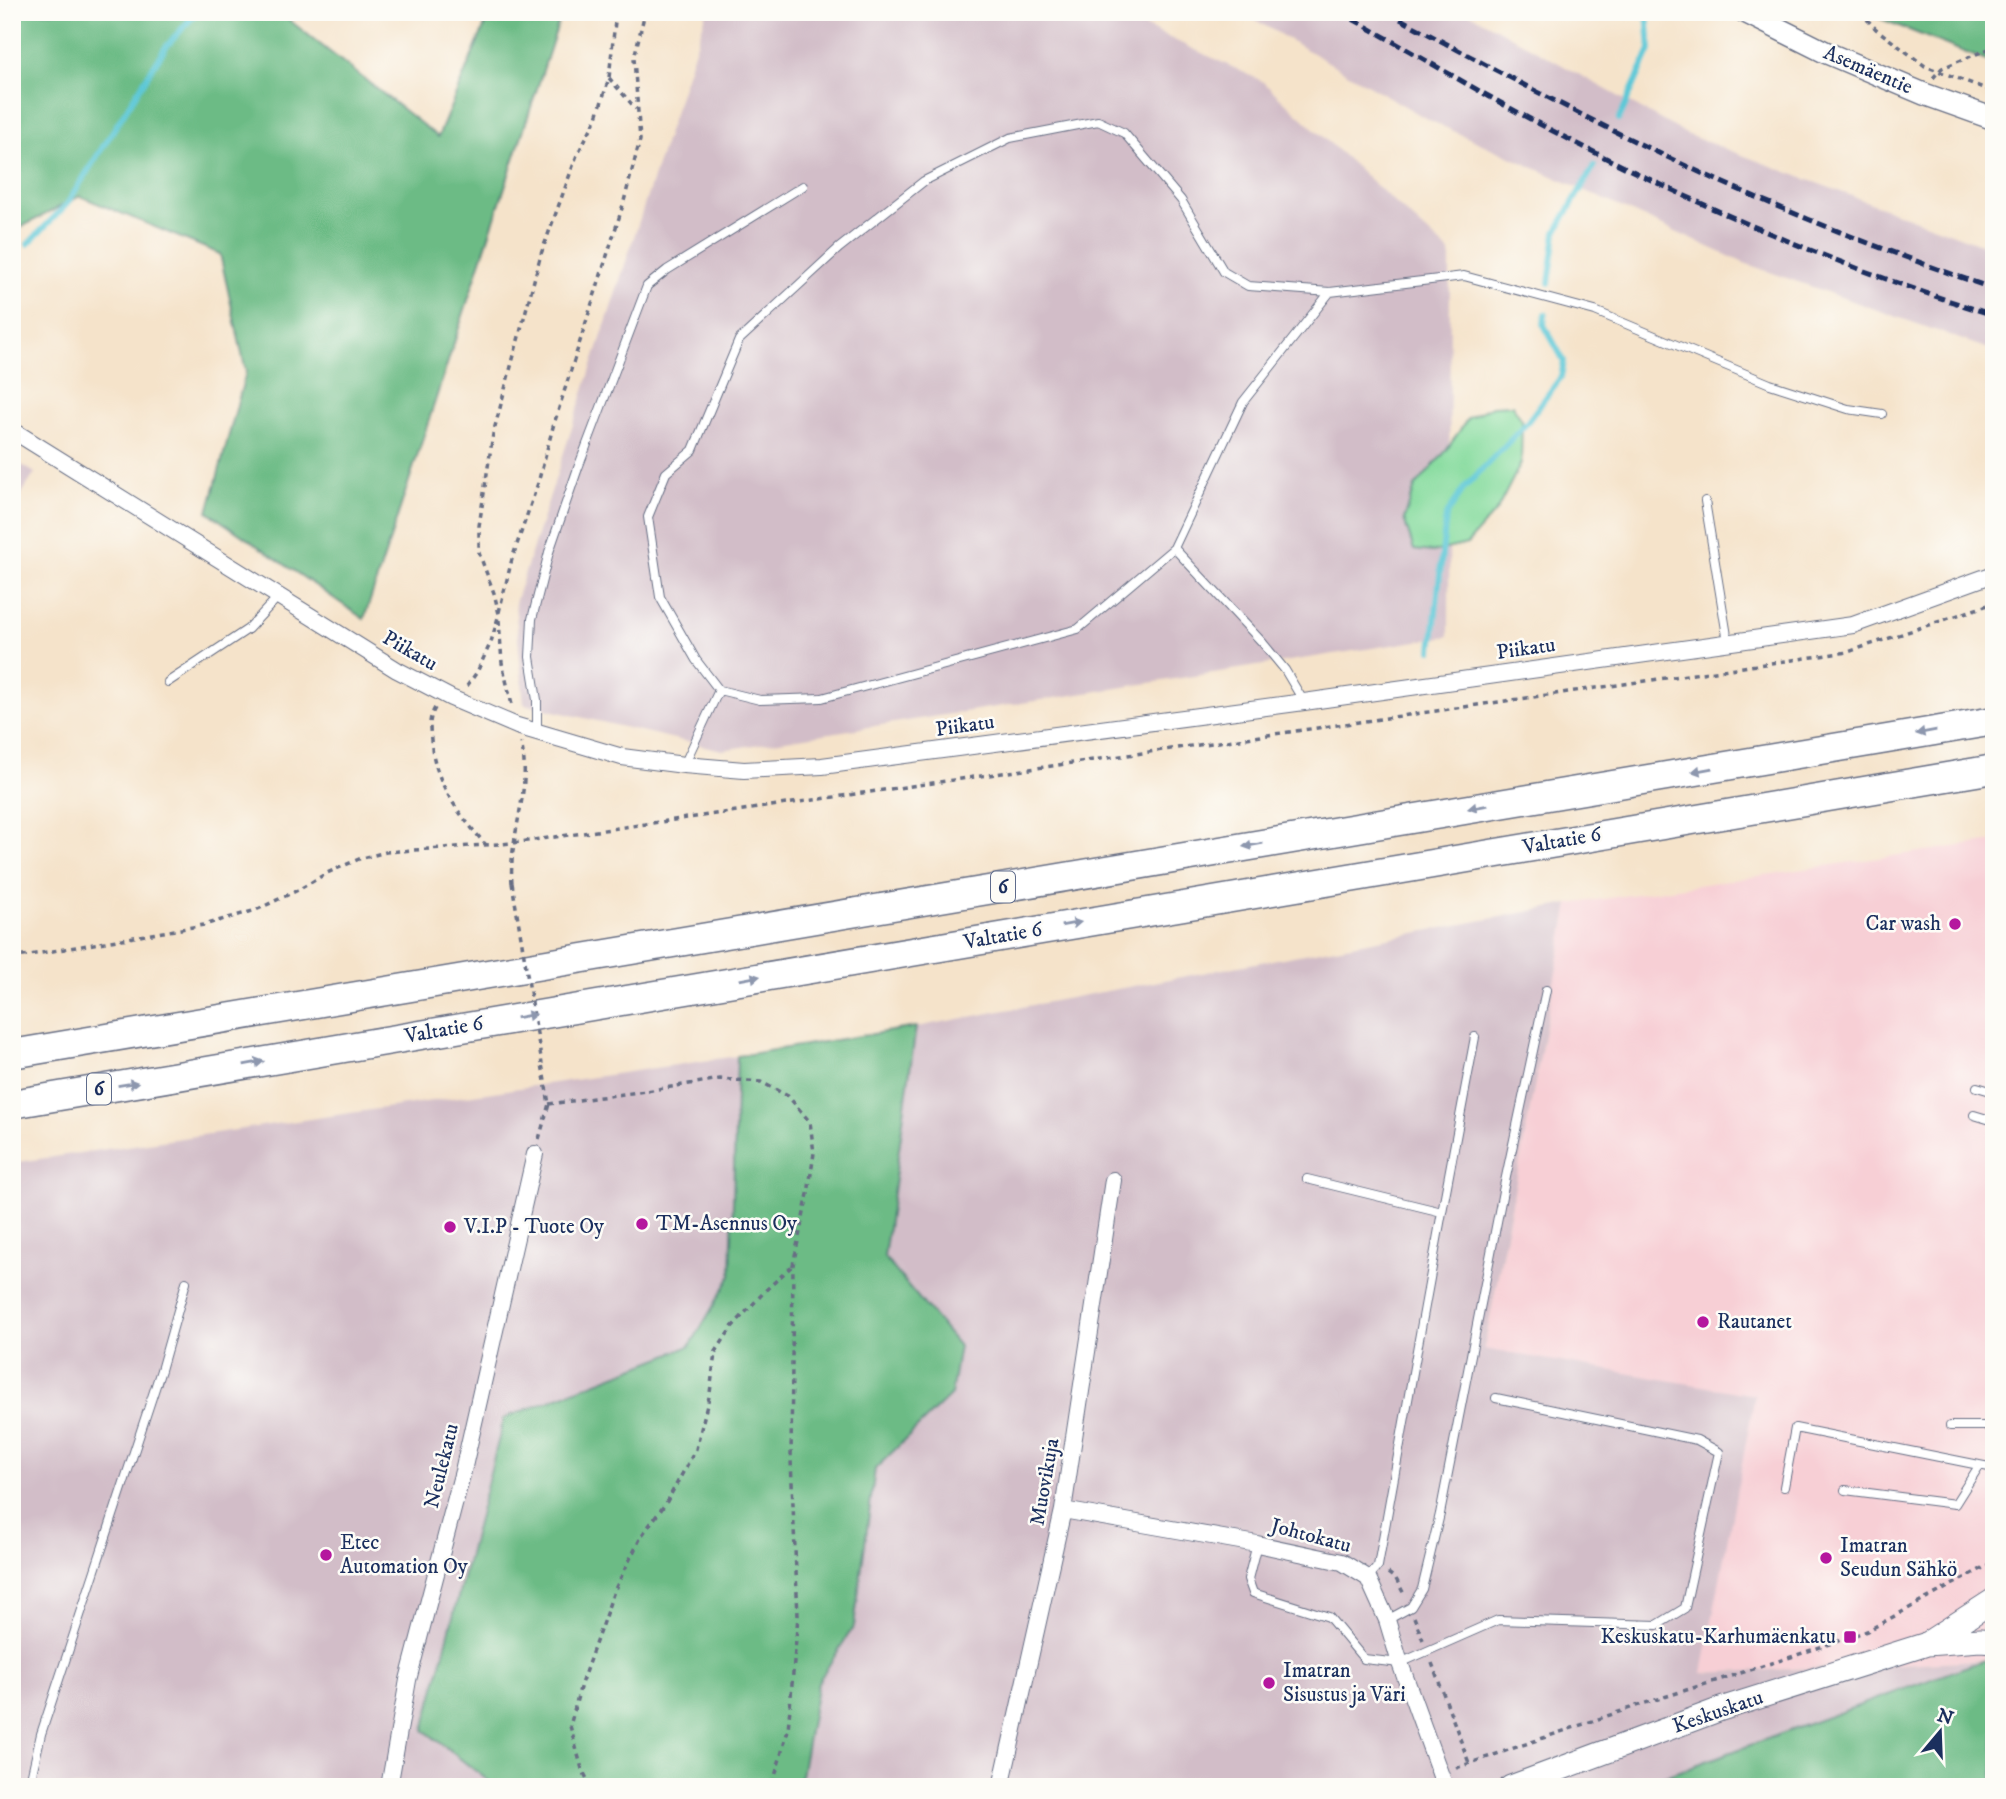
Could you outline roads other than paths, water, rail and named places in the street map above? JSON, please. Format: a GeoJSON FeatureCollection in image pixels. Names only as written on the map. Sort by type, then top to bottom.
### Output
{"type":"FeatureCollection","features":[{"type":"Feature","properties":{"kind":"highway","name":"6"},"geometry":{"type":"LineString","coordinates":[[12,1054],[1994,721]]}},
{"type":"Feature","properties":{"kind":"highway","name":"Valtatie 6"},"geometry":{"type":"LineString","coordinates":[[12,1104],[1994,769]]}},
{"type":"Feature","properties":{"kind":"main road","name":"Keskuskatu"},"geometry":{"type":"LineString","coordinates":[[1927,1644],[1994,1600]]}},
{"type":"Feature","properties":{"kind":"main road","name":"Keskuskatu"},"geometry":{"type":"LineString","coordinates":[[1511,1787],[1721,1709],[1927,1644],[1994,1641]]}},
{"type":"Feature","properties":{"kind":"street","name":"Asemäentie"},"geometry":{"type":"LineString","coordinates":[[1745,12],[1827,53],[1924,94],[1994,119]]}},
{"type":"Feature","properties":{"kind":"street","name":"Piikatu"},"geometry":{"type":"LineString","coordinates":[[12,430],[397,670],[451,698],[517,726],[622,757],[744,770],[822,766],[1853,625],[1994,575]]}},
{"type":"Feature","properties":{"kind":"street","name":"Neulekatu"},"geometry":{"type":"LineString","coordinates":[[389,1787],[408,1680],[463,1471],[535,1154]]}},
{"type":"Feature","properties":{"kind":"street","name":"Muovikuja"},"geometry":{"type":"LineString","coordinates":[[1000,1787],[1063,1510],[1113,1180]]}},
{"type":"Feature","properties":{"kind":"street","name":"Johtokatu"},"geometry":{"type":"LineString","coordinates":[[1063,1510],[1257,1544],[1342,1562],[1368,1578],[1387,1620],[1443,1781]]}},
{"type":"Feature","properties":{"kind":"lane"},"geometry":{"type":"LineString","coordinates":[[1330,292],[1243,402],[1174,548],[1079,629],[822,698],[760,700],[719,690],[696,660],[660,597],[648,517],[666,473],[692,450],[739,340],[839,248],[924,181],[1010,138],[1098,121],[1124,133],[1181,200],[1224,272],[1248,286],[1330,292],[1464,276],[1594,311],[1770,384],[1848,409],[1882,414]]}},
{"type":"Feature","properties":{"kind":"lane"},"geometry":{"type":"LineString","coordinates":[[537,732],[537,700],[530,657],[532,619],[557,528],[647,286],[667,270],[803,186]]}},
{"type":"Feature","properties":{"kind":"lane"},"geometry":{"type":"LineString","coordinates":[[1705,501],[1728,642]]}},
{"type":"Feature","properties":{"kind":"lane"},"geometry":{"type":"LineString","coordinates":[[1174,548],[1262,642],[1285,670],[1304,702]]}},
{"type":"Feature","properties":{"kind":"lane"},"geometry":{"type":"LineString","coordinates":[[168,682],[248,629],[278,597]]}},
{"type":"Feature","properties":{"kind":"lane"},"geometry":{"type":"LineString","coordinates":[[684,765],[719,690]]}},
{"type":"Feature","properties":{"kind":"lane"},"geometry":{"type":"LineString","coordinates":[[1387,1620],[1410,1607],[1422,1589],[1440,1514],[1503,1191],[1546,990]]}},
{"type":"Feature","properties":{"kind":"lane"},"geometry":{"type":"LineString","coordinates":[[1368,1578],[1378,1566],[1475,1037]]}},
{"type":"Feature","properties":{"kind":"lane"},"geometry":{"type":"LineString","coordinates":[[1977,1087],[1994,1092]]}},
{"type":"Feature","properties":{"kind":"lane"},"geometry":{"type":"LineString","coordinates":[[1974,1115],[1994,1121]]}},
{"type":"Feature","properties":{"kind":"lane"},"geometry":{"type":"LineString","coordinates":[[1307,1179],[1442,1212]]}},
{"type":"Feature","properties":{"kind":"lane"},"geometry":{"type":"LineString","coordinates":[[29,1787],[41,1734],[161,1370],[186,1282]]}},
{"type":"Feature","properties":{"kind":"lane"},"geometry":{"type":"LineString","coordinates":[[1257,1544],[1248,1579],[1254,1593],[1329,1617],[1364,1658],[1400,1662],[1498,1620],[1657,1625],[1685,1608],[1719,1452],[1697,1440],[1496,1398]]}},
{"type":"Feature","properties":{"kind":"lane"},"geometry":{"type":"LineString","coordinates":[[1951,1426],[1994,1426]]}},
{"type":"Feature","properties":{"kind":"lane"},"geometry":{"type":"LineString","coordinates":[[1784,1487],[1795,1428],[1994,1468]]}},
{"type":"Feature","properties":{"kind":"lane"},"geometry":{"type":"LineString","coordinates":[[1845,1490],[1955,1504],[1979,1466]]}},
{"type":"Feature","properties":{"kind":"waterway"},"geometry":{"type":"LineString","coordinates":[[28,244],[67,204],[165,48],[197,12]]}},
{"type":"Feature","properties":{"kind":"waterway"},"geometry":{"type":"LineString","coordinates":[[1619,119],[1650,50],[1647,12]]}},
{"type":"Feature","properties":{"kind":"waterway"},"geometry":{"type":"LineString","coordinates":[[1549,283],[1556,232],[1594,166]]}},
{"type":"Feature","properties":{"kind":"waterway"},"geometry":{"type":"LineString","coordinates":[[1432,650],[1446,516],[1464,488],[1525,425],[1561,377],[1564,361],[1544,325],[1545,314]]}},
{"type":"Feature","properties":{"kind":"railway"},"geometry":{"type":"LineString","coordinates":[[1340,12],[1523,115],[1657,183],[1767,232],[1879,277],[1994,315]]}},
{"type":"Feature","properties":{"kind":"railway"},"geometry":{"type":"LineString","coordinates":[[1387,12],[1560,104],[1705,175],[1828,227],[1994,289]]}},
{"type":"Feature","properties":{"kind":"place","name":"Car wash"},"geometry":{"type":"Point","coordinates":[1955,924]}},
{"type":"Feature","properties":{"kind":"place","name":"TM-Asennus Oy"},"geometry":{"type":"Point","coordinates":[642,1224]}},
{"type":"Feature","properties":{"kind":"place","name":"V.I.P - Tuote Oy"},"geometry":{"type":"Point","coordinates":[450,1227]}},
{"type":"Feature","properties":{"kind":"place","name":"Rautanet"},"geometry":{"type":"Point","coordinates":[1703,1322]}},
{"type":"Feature","properties":{"kind":"place","name":"Etec Automation Oy"},"geometry":{"type":"Point","coordinates":[326,1555]}},
{"type":"Feature","properties":{"kind":"place","name":"Imatran Seudun Sähkö"},"geometry":{"type":"Point","coordinates":[1826,1558]}},
{"type":"Feature","properties":{"kind":"place","name":"Keskuskatu-Karhumäenkatu"},"geometry":{"type":"Point","coordinates":[1850,1637]}},
{"type":"Feature","properties":{"kind":"place","name":"Imatran Sisustus ja Väri"},"geometry":{"type":"Point","coordinates":[1269,1683]}}]}
